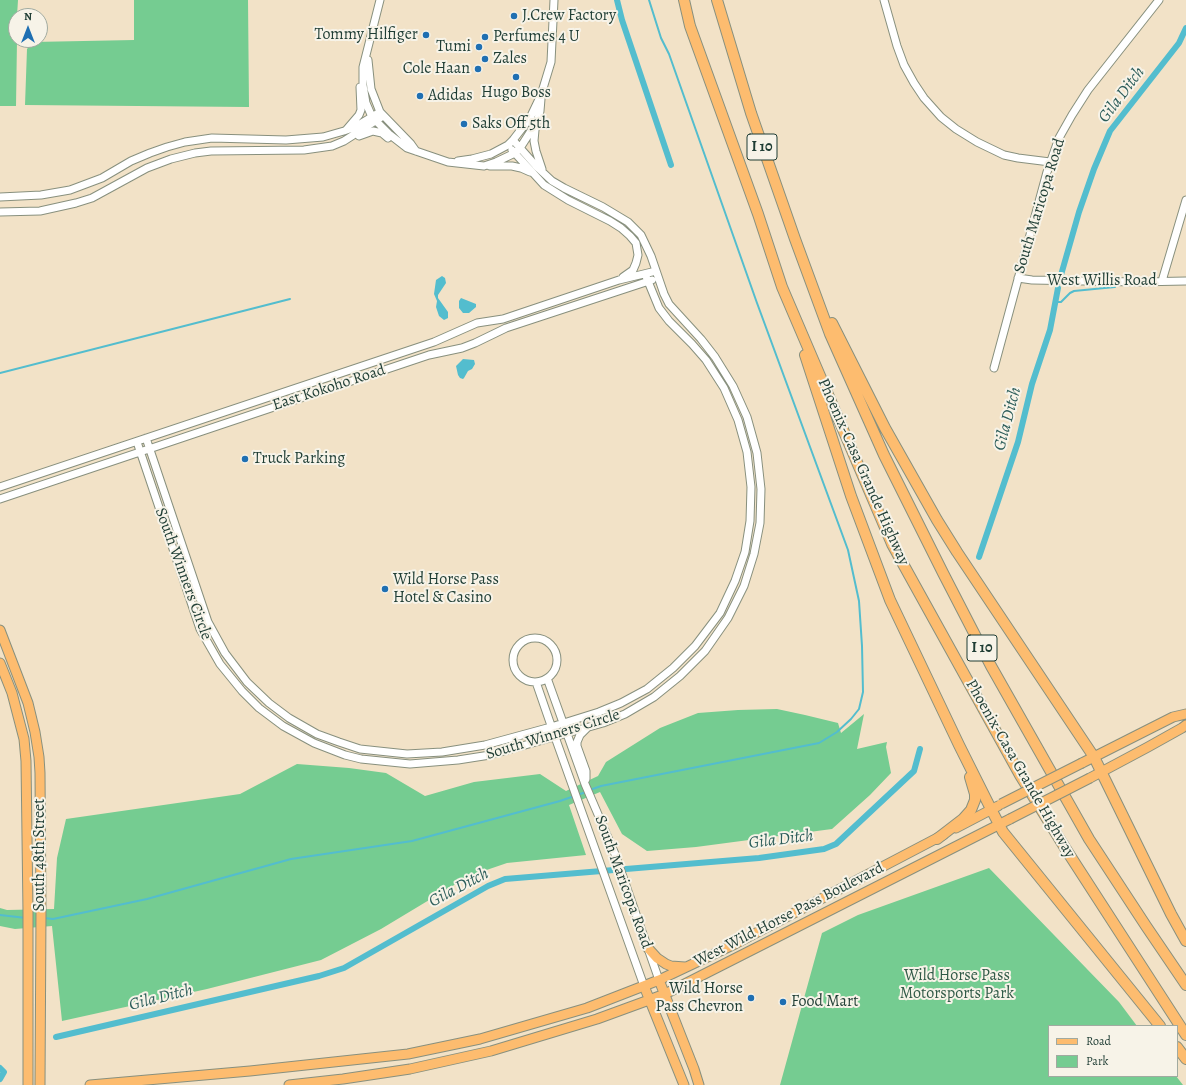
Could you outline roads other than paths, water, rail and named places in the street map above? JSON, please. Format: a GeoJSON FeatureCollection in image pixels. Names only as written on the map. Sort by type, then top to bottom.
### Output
{"type":"FeatureCollection","features":[{"type":"Feature","properties":{"kind":"highway","name":"Phoenix-Casa Grande Highway"},"geometry":{"type":"LineString","coordinates":[[684,0],[690,26],[758,214],[782,287],[892,544],[1020,774],[1067,851],[1186,1035]]}},
{"type":"Feature","properties":{"kind":"highway","name":"Phoenix-Casa Grande Highway"},"geometry":{"type":"LineString","coordinates":[[717,0],[761,145],[830,334],[884,455],[946,580],[991,666],[1089,839],[1186,985]]}},
{"type":"Feature","properties":{"kind":"highway"},"geometry":{"type":"LineString","coordinates":[[782,287],[852,496],[890,600],[991,809],[1003,832],[1159,1025]]}},
{"type":"Feature","properties":{"kind":"highway"},"geometry":{"type":"LineString","coordinates":[[815,291],[885,428],[937,520],[1094,757],[1168,908],[1186,941]]}},
{"type":"Feature","properties":{"kind":"highway"},"geometry":{"type":"LineString","coordinates":[[937,839],[963,819],[971,810],[975,800],[972,783],[959,745]]}},
{"type":"Feature","properties":{"kind":"highway"},"geometry":{"type":"LineString","coordinates":[[1178,1048],[1186,1059]]}},
{"type":"Feature","properties":{"kind":"main road","name":"South 48th Street"},"geometry":{"type":"LineString","coordinates":[[0,630],[28,703],[35,732],[40,773],[40,1085]]}},
{"type":"Feature","properties":{"kind":"main road","name":"South 48th Street"},"geometry":{"type":"LineString","coordinates":[[0,662],[12,693],[24,739],[26,760],[28,1085]]}},
{"type":"Feature","properties":{"kind":"main road","name":"West Wild Horse Pass Boulevard"},"geometry":{"type":"LineString","coordinates":[[90,1085],[250,1071],[408,1054],[480,1039],[587,1008],[659,980],[735,944],[937,839],[991,809],[1173,717],[1186,714]]}},
{"type":"Feature","properties":{"kind":"main road","name":"West Wild Horse Pass Boulevard"},"geometry":{"type":"LineString","coordinates":[[289,1085],[410,1069],[491,1051],[597,1019],[665,994],[1000,825],[1102,772],[1182,728],[1186,724]]}},
{"type":"Feature","properties":{"kind":"main road"},"geometry":{"type":"LineString","coordinates":[[647,947],[657,958],[666,964],[671,966],[686,967]]}},
{"type":"Feature","properties":{"kind":"main road","name":"South Maricopa Road"},"geometry":{"type":"LineString","coordinates":[[659,980],[698,1082]]}},
{"type":"Feature","properties":{"kind":"main road","name":"South Maricopa Road"},"geometry":{"type":"LineString","coordinates":[[644,986],[683,1084]]}},
{"type":"Feature","properties":{"kind":"main road"},"geometry":{"type":"LineString","coordinates":[[683,1084],[698,1082]]}},
{"type":"Feature","properties":{"kind":"street"},"geometry":{"type":"LineString","coordinates":[[344,131],[356,119],[361,110],[360,78],[368,52],[380,0]]}},
{"type":"Feature","properties":{"kind":"street"},"geometry":{"type":"LineString","coordinates":[[448,162],[472,159],[491,154],[510,143],[530,118],[541,95],[551,62],[554,0]]}},
{"type":"Feature","properties":{"kind":"street"},"geometry":{"type":"LineString","coordinates":[[884,0],[904,65],[924,98],[941,117],[956,129],[977,142],[1004,154],[1018,158],[1050,162]]}},
{"type":"Feature","properties":{"kind":"street","name":"South Maricopa Road"},"geometry":{"type":"LineString","coordinates":[[994,368],[1050,162],[1059,138],[1088,90],[1159,0]]}},
{"type":"Feature","properties":{"kind":"street"},"geometry":{"type":"LineString","coordinates":[[368,52],[371,89],[382,114],[416,151]]}},
{"type":"Feature","properties":{"kind":"street"},"geometry":{"type":"LineString","coordinates":[[363,67],[366,103],[374,119],[406,148],[448,162],[484,166],[512,166],[534,174]]}},
{"type":"Feature","properties":{"kind":"street"},"geometry":{"type":"LineString","coordinates":[[541,95],[540,111],[534,141],[542,171],[552,181]]}},
{"type":"Feature","properties":{"kind":"street"},"geometry":{"type":"LineString","coordinates":[[344,142],[382,114]]}},
{"type":"Feature","properties":{"kind":"street"},"geometry":{"type":"LineString","coordinates":[[0,197],[53,194],[70,190],[102,178],[141,156],[193,140],[225,138],[323,138],[374,119]]}},
{"type":"Feature","properties":{"kind":"street"},"geometry":{"type":"LineString","coordinates":[[484,166],[496,162],[517,150],[538,120]]}},
{"type":"Feature","properties":{"kind":"street"},"geometry":{"type":"LineString","coordinates":[[0,212],[40,211],[65,206],[98,195],[159,163],[211,151],[310,149],[332,146],[373,132],[382,133],[392,140],[400,142]]}},
{"type":"Feature","properties":{"kind":"street","name":"South Winners Circle"},"geometry":{"type":"LineString","coordinates":[[136,442],[200,629],[220,664],[242,691],[259,708],[283,726],[314,743],[345,755],[361,759],[410,764],[458,760],[490,755],[603,723],[624,714],[654,697],[680,676],[705,651],[728,618],[744,586],[754,554],[760,523],[761,489],[757,453],[747,417],[733,386],[715,357],[701,339],[669,304],[651,256],[641,235],[628,222],[603,207],[552,181],[510,143]]}},
{"type":"Feature","properties":{"kind":"street","name":"South Winners Circle"},"geometry":{"type":"LineString","coordinates":[[517,150],[544,185],[568,200],[610,221],[621,228],[636,243],[638,255],[633,270],[619,280]]}},
{"type":"Feature","properties":{"kind":"street"},"geometry":{"type":"LineString","coordinates":[[141,156],[147,168]]}},
{"type":"Feature","properties":{"kind":"street"},"geometry":{"type":"LineString","coordinates":[[18,197],[18,212]]}},
{"type":"Feature","properties":{"kind":"street"},"geometry":{"type":"LineString","coordinates":[[1162,281],[1186,200]]}},
{"type":"Feature","properties":{"kind":"street","name":"South Winners Circle"},"geometry":{"type":"LineString","coordinates":[[146,438],[208,622],[225,653],[247,682],[269,703],[289,718],[317,734],[360,749],[407,754],[457,750],[485,745],[599,712],[621,703],[647,689],[673,668],[696,646],[720,612],[735,581],[745,552],[750,520],[751,487],[747,452],[738,420],[724,388],[706,360],[669,321],[659,308],[645,274]]}},
{"type":"Feature","properties":{"kind":"street","name":"East Kokoho Road"},"geometry":{"type":"LineString","coordinates":[[0,487],[439,340],[477,323],[503,319],[619,280],[645,274],[657,274]]}},
{"type":"Feature","properties":{"kind":"street","name":"East Kokoho Road"},"geometry":{"type":"LineString","coordinates":[[0,498],[437,352],[462,348],[502,330],[648,281],[657,274]]}},
{"type":"Feature","properties":{"kind":"street","name":"West Willis Road"},"geometry":{"type":"LineString","coordinates":[[1018,278],[1032,280],[1186,281]]}},
{"type":"Feature","properties":{"kind":"street"},"geometry":{"type":"LineString","coordinates":[[498,320],[502,330]]}},
{"type":"Feature","properties":{"kind":"street"},"geometry":{"type":"LineString","coordinates":[[356,368],[359,378]]}},
{"type":"Feature","properties":{"kind":"street"},"geometry":{"type":"LineString","coordinates":[[743,439],[752,437]]}},
{"type":"Feature","properties":{"kind":"street"},"geometry":{"type":"LineString","coordinates":[[708,629],[716,635]]}},
{"type":"Feature","properties":{"kind":"street"},"geometry":{"type":"LineString","coordinates":[[538,638],[551,646],[557,659],[556,667],[552,674],[547,678],[536,682],[524,679],[518,675],[513,660],[514,653],[523,641],[538,638]]}},
{"type":"Feature","properties":{"kind":"street","name":"South Maricopa Road"},"geometry":{"type":"LineString","coordinates":[[547,678],[585,784],[614,854],[659,980]]}},
{"type":"Feature","properties":{"kind":"street","name":"South Maricopa Road"},"geometry":{"type":"LineString","coordinates":[[536,682],[644,986]]}},
{"type":"Feature","properties":{"kind":"street"},"geometry":{"type":"LineString","coordinates":[[585,784],[586,771],[577,742],[580,735],[589,727]]}},
{"type":"Feature","properties":{"kind":"street"},"geometry":{"type":"LineString","coordinates":[[457,750],[458,760]]}},
{"type":"Feature","properties":{"kind":"street"},"geometry":{"type":"LineString","coordinates":[[447,751],[448,761]]}},
{"type":"Feature","properties":{"kind":"water"},"geometry":{"type":"Polygon","coordinates":[[[442,276],[445,278],[446,283],[438,295],[438,298],[448,312],[448,318],[444,320],[439,316],[436,307],[437,301],[434,294],[436,280],[442,276]]]}},
{"type":"Feature","properties":{"kind":"water"},"geometry":{"type":"Polygon","coordinates":[[[461,298],[476,304],[476,307],[469,313],[463,313],[459,308],[459,301],[461,298]]]}},
{"type":"Feature","properties":{"kind":"water"},"geometry":{"type":"Polygon","coordinates":[[[463,359],[474,360],[475,364],[463,379],[458,375],[456,366],[463,359]]]}},
{"type":"Feature","properties":{"kind":"waterway"},"geometry":{"type":"LineString","coordinates":[[617,0],[622,20],[671,165]]}},
{"type":"Feature","properties":{"kind":"waterway"},"geometry":{"type":"LineString","coordinates":[[590,790],[601,786],[819,743],[837,732],[851,719],[859,709],[863,692],[859,601],[848,550],[757,303],[669,54],[661,38],[649,0]]}},
{"type":"Feature","properties":{"kind":"waterway","name":"Gila Ditch"},"geometry":{"type":"LineString","coordinates":[[1061,275],[1079,212],[1094,169],[1110,131],[1179,43],[1186,28]]}},
{"type":"Feature","properties":{"kind":"waterway"},"geometry":{"type":"LineString","coordinates":[[1055,302],[1061,302],[1074,291],[1115,287]]}},
{"type":"Feature","properties":{"kind":"waterway","name":"Gila Ditch"},"geometry":{"type":"LineString","coordinates":[[979,557],[1018,442],[1032,384],[1050,330],[1058,288]]}},
{"type":"Feature","properties":{"kind":"waterway"},"geometry":{"type":"LineString","coordinates":[[0,373],[290,299]]}},
{"type":"Feature","properties":{"kind":"waterway","name":"Gila Ditch"},"geometry":{"type":"LineString","coordinates":[[56,1037],[319,976],[344,968],[488,886],[505,879],[759,858],[824,849],[836,844],[914,771],[920,749]]}},
{"type":"Feature","properties":{"kind":"waterway"},"geometry":{"type":"LineString","coordinates":[[44,918],[53,919],[147,899],[291,859],[412,841],[560,801],[586,792]]}},
{"type":"Feature","properties":{"kind":"waterway"},"geometry":{"type":"LineString","coordinates":[[0,915],[26,918]]}},
{"type":"Feature","properties":{"kind":"waterway","name":"Gila Ditch"},"geometry":{"type":"LineString","coordinates":[[0,1068],[4,1072],[0,1079]]}},
{"type":"Feature","properties":{"kind":"place","name":"J.Crew Factory"},"geometry":{"type":"Point","coordinates":[514,16]}},
{"type":"Feature","properties":{"kind":"place","name":"Tommy Hilfiger"},"geometry":{"type":"Point","coordinates":[426,35]}},
{"type":"Feature","properties":{"kind":"place","name":"Perfumes 4 U"},"geometry":{"type":"Point","coordinates":[485,37]}},
{"type":"Feature","properties":{"kind":"place","name":"Tumi"},"geometry":{"type":"Point","coordinates":[479,47]}},
{"type":"Feature","properties":{"kind":"place","name":"Zales"},"geometry":{"type":"Point","coordinates":[485,59]}},
{"type":"Feature","properties":{"kind":"place","name":"Cole Haan"},"geometry":{"type":"Point","coordinates":[478,69]}},
{"type":"Feature","properties":{"kind":"place","name":"Hugo Boss"},"geometry":{"type":"Point","coordinates":[516,77]}},
{"type":"Feature","properties":{"kind":"place","name":"Adidas"},"geometry":{"type":"Point","coordinates":[420,96]}},
{"type":"Feature","properties":{"kind":"place","name":"Saks Off 5th"},"geometry":{"type":"Point","coordinates":[464,124]}},
{"type":"Feature","properties":{"kind":"place","name":"Truck Parking"},"geometry":{"type":"Point","coordinates":[245,459]}},
{"type":"Feature","properties":{"kind":"place","name":"Wild Horse Pass Hotel & Casino"},"geometry":{"type":"Point","coordinates":[385,589]}},
{"type":"Feature","properties":{"kind":"place","name":"Wild Horse Pass Chevron"},"geometry":{"type":"Point","coordinates":[751,998]}},
{"type":"Feature","properties":{"kind":"place","name":"Food Mart"},"geometry":{"type":"Point","coordinates":[783,1002]}},
{"type":"Feature","properties":{"kind":"park label","name":"Wild Horse Pass Motorsports Park"},"geometry":{"type":"Point","coordinates":[957,985]}}]}
